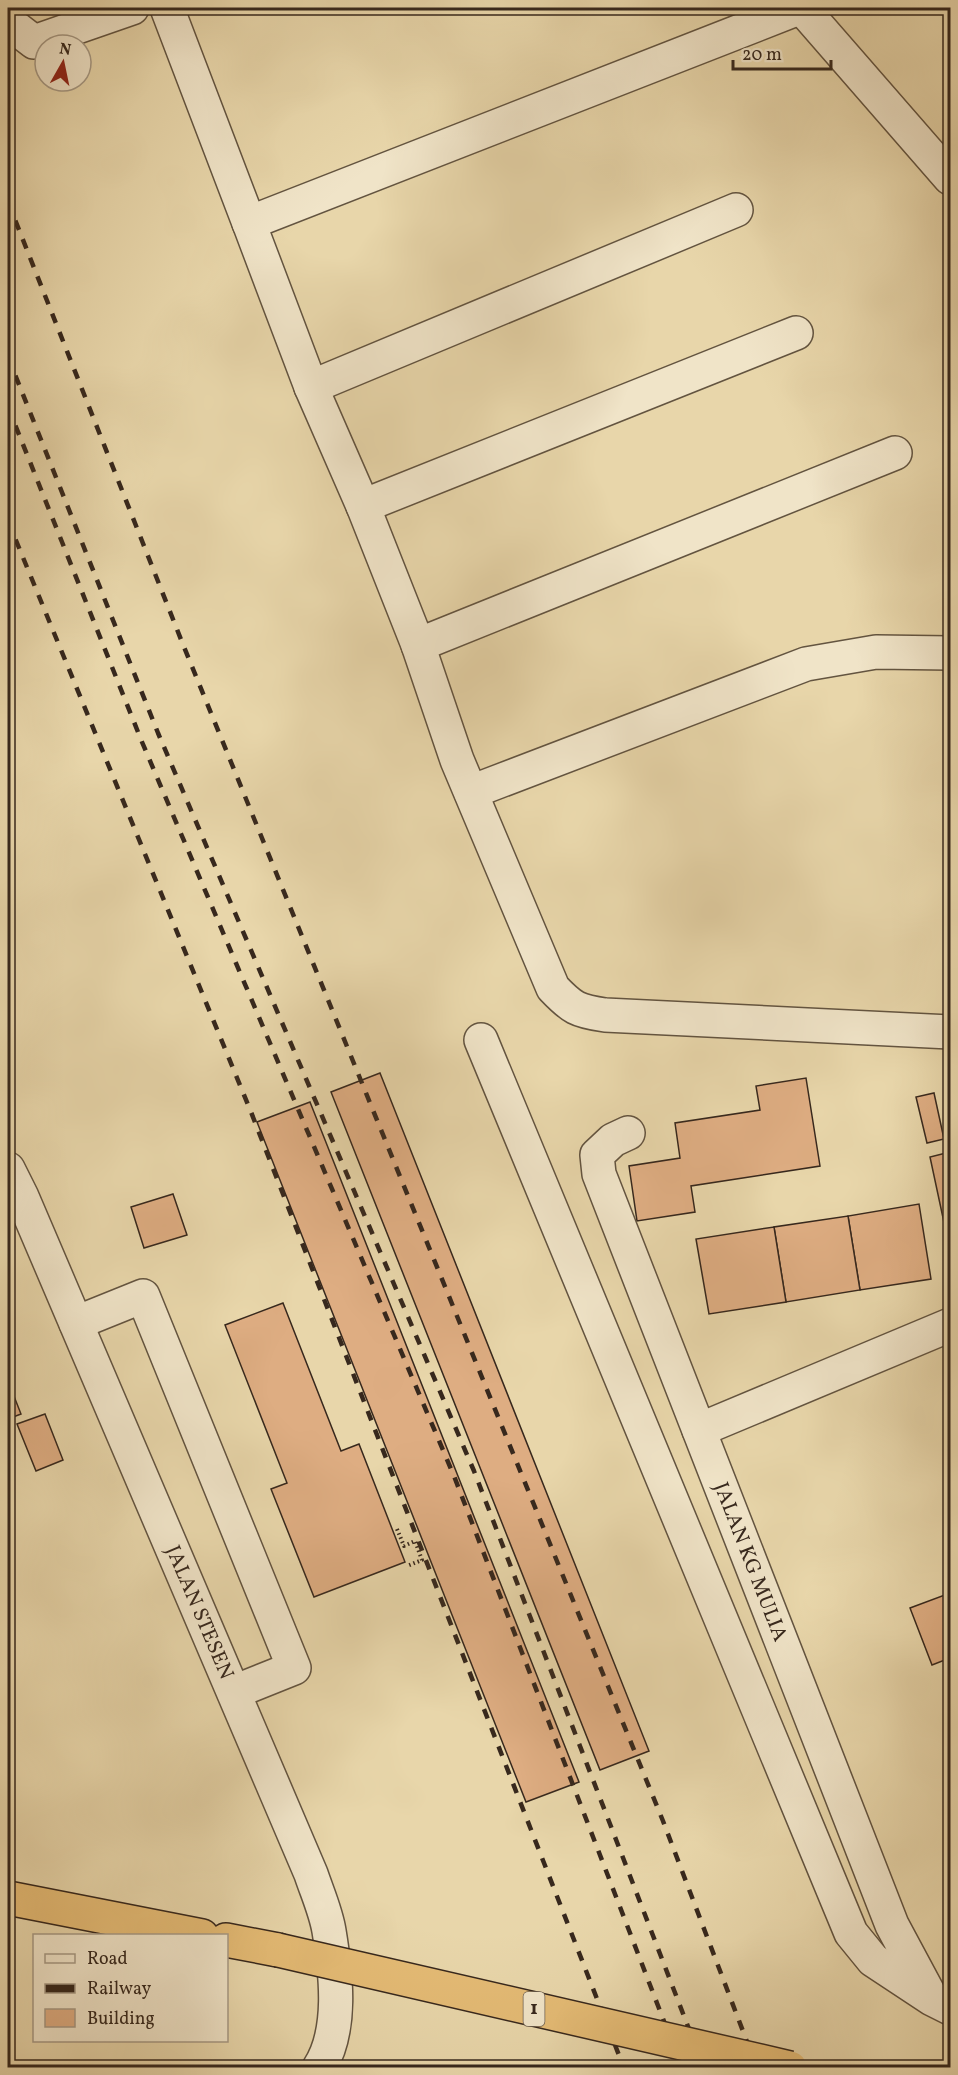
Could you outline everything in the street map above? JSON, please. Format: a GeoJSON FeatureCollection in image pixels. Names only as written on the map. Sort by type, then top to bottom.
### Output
{"type":"FeatureCollection","features":[{"type":"Feature","properties":{"kind":"highway"},"geometry":{"type":"LineString","coordinates":[[8,1898],[197,1934]]}},
{"type":"Feature","properties":{"kind":"highway","name":"1"},"geometry":{"type":"LineString","coordinates":[[228,1940],[790,2067]]}},
{"type":"Feature","properties":{"kind":"street"},"geometry":{"type":"LineString","coordinates":[[8,22],[34,42],[132,8]]}},
{"type":"Feature","properties":{"kind":"street"},"geometry":{"type":"LineString","coordinates":[[167,8],[310,387],[363,506],[418,645],[457,760],[553,988],[568,1004],[581,1011],[605,1015],[951,1032]]}},
{"type":"Feature","properties":{"kind":"street"},"geometry":{"type":"LineString","coordinates":[[249,223],[800,8],[951,178]]}},
{"type":"Feature","properties":{"kind":"street"},"geometry":{"type":"LineString","coordinates":[[310,387],[736,210]]}},
{"type":"Feature","properties":{"kind":"street"},"geometry":{"type":"LineString","coordinates":[[363,506],[796,333]]}},
{"type":"Feature","properties":{"kind":"street"},"geometry":{"type":"LineString","coordinates":[[418,645],[895,453]]}},
{"type":"Feature","properties":{"kind":"street"},"geometry":{"type":"LineString","coordinates":[[471,792],[806,664],[876,652],[951,653]]}},
{"type":"Feature","properties":{"kind":"street"},"geometry":{"type":"LineString","coordinates":[[481,1040],[851,1933],[873,1960],[941,2003]]}},
{"type":"Feature","properties":{"kind":"street","name":"JALAN KG MULIA"},"geometry":{"type":"LineString","coordinates":[[628,1133],[613,1140],[597,1155],[598,1174],[892,1925],[941,2003]]}},
{"type":"Feature","properties":{"kind":"street","name":"JALAN STESEN"},"geometry":{"type":"LineString","coordinates":[[8,1169],[22,1197],[311,1874],[329,1930],[337,2012],[327,2055],[319,2067]]}},
{"type":"Feature","properties":{"kind":"street"},"geometry":{"type":"LineString","coordinates":[[76,1323],[143,1296],[294,1668],[234,1692]]}},
{"type":"Feature","properties":{"kind":"street"},"geometry":{"type":"LineString","coordinates":[[699,1430],[951,1325]]}},
{"type":"Feature","properties":{"kind":"path"},"geometry":{"type":"LineString","coordinates":[[397,1529],[404,1546],[415,1541],[422,1560],[407,1566]]}},
{"type":"Feature","properties":{"kind":"building"},"geometry":{"type":"Polygon","coordinates":[[[380,1073],[649,1751],[600,1770],[331,1092],[380,1073]]]}},
{"type":"Feature","properties":{"kind":"building"},"geometry":{"type":"Polygon","coordinates":[[[806,1078],[820,1166],[691,1186],[695,1212],[637,1221],[629,1166],[680,1158],[675,1123],[760,1110],[756,1086],[806,1078]]]}},
{"type":"Feature","properties":{"kind":"building"},"geometry":{"type":"Polygon","coordinates":[[[934,1093],[944,1139],[927,1143],[916,1097],[934,1093]]]}},
{"type":"Feature","properties":{"kind":"building"},"geometry":{"type":"Polygon","coordinates":[[[310,1102],[579,1782],[526,1802],[257,1122],[310,1102]]]}},
{"type":"Feature","properties":{"kind":"building"},"geometry":{"type":"Polygon","coordinates":[[[950,1152],[950,1246],[949,1246],[930,1157],[950,1152]]]}},
{"type":"Feature","properties":{"kind":"building"},"geometry":{"type":"Polygon","coordinates":[[[173,1194],[187,1235],[144,1248],[131,1207],[173,1194]]]}},
{"type":"Feature","properties":{"kind":"building"},"geometry":{"type":"Polygon","coordinates":[[[919,1204],[931,1279],[860,1290],[848,1216],[919,1204]]]}},
{"type":"Feature","properties":{"kind":"building"},"geometry":{"type":"Polygon","coordinates":[[[848,1216],[860,1290],[786,1302],[774,1227],[848,1216]]]}},
{"type":"Feature","properties":{"kind":"building"},"geometry":{"type":"Polygon","coordinates":[[[774,1227],[786,1302],[709,1314],[696,1239],[774,1227]]]}},
{"type":"Feature","properties":{"kind":"building"},"geometry":{"type":"Polygon","coordinates":[[[283,1303],[341,1451],[359,1444],[405,1562],[314,1597],[271,1489],[287,1483],[225,1325],[283,1303]]]}},
{"type":"Feature","properties":{"kind":"building"},"geometry":{"type":"Polygon","coordinates":[[[8,1381],[21,1414],[8,1419],[8,1381]]]}},
{"type":"Feature","properties":{"kind":"building"},"geometry":{"type":"Polygon","coordinates":[[[45,1414],[63,1460],[36,1471],[17,1424],[45,1414]]]}},
{"type":"Feature","properties":{"kind":"building"},"geometry":{"type":"Polygon","coordinates":[[[950,1593],[950,1658],[932,1665],[910,1608],[950,1593]]]}},
{"type":"Feature","properties":{"kind":"railway"},"geometry":{"type":"LineString","coordinates":[[8,202],[182,642],[663,1821],[757,2068]]}},
{"type":"Feature","properties":{"kind":"railway"},"geometry":{"type":"LineString","coordinates":[[8,357],[158,733],[474,1471],[704,2068]]}},
{"type":"Feature","properties":{"kind":"railway"},"geometry":{"type":"LineString","coordinates":[[8,407],[142,742],[454,1476],[682,2068]]}},
{"type":"Feature","properties":{"kind":"railway"},"geometry":{"type":"LineString","coordinates":[[8,521],[251,1112],[624,2068]]}}]}
